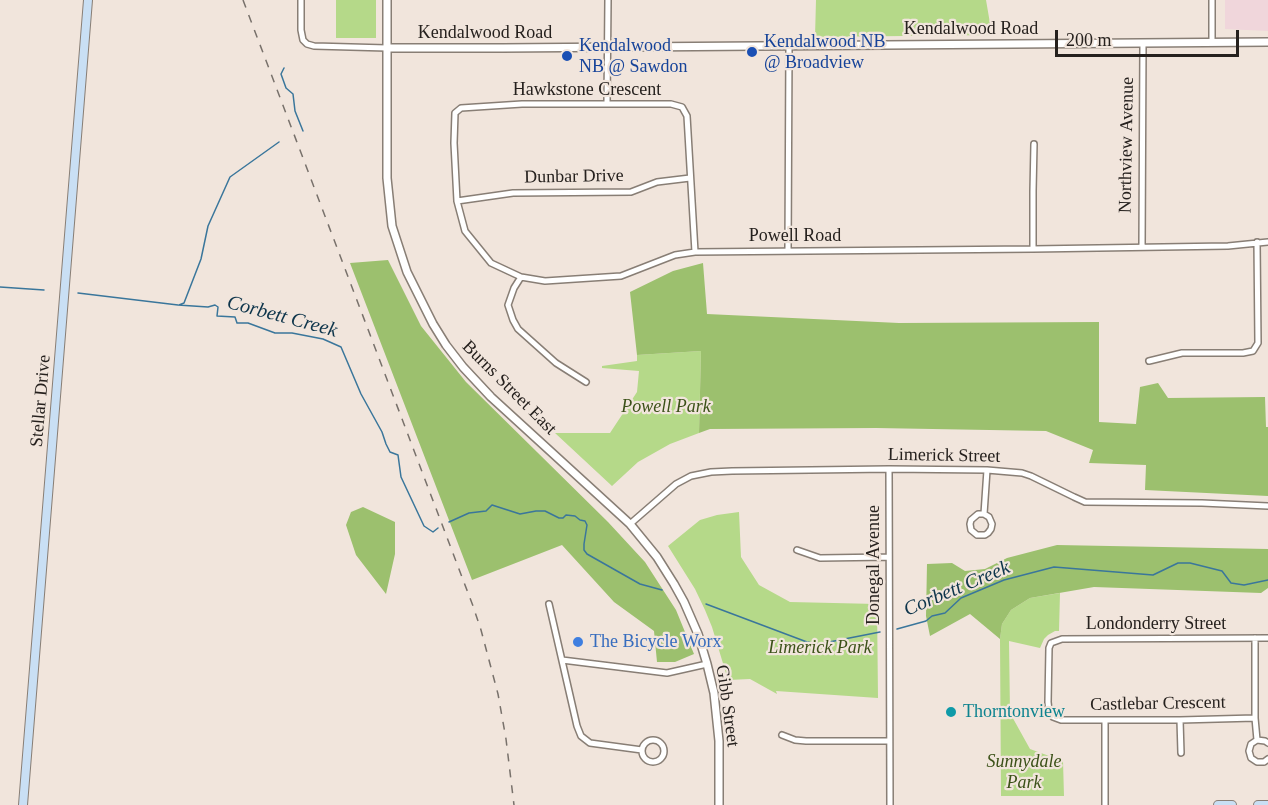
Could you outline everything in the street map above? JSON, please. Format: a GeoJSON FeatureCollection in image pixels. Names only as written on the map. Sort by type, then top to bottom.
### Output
{"type":"FeatureCollection","features":[{"type":"Feature","properties":{"kind":"main road","name":"Stellar Drive"},"geometry":{"type":"LineString","coordinates":[[23,805],[88,0]]}},
{"type":"Feature","properties":{"kind":"main road"},"geometry":{"type":"LineString","coordinates":[[1218,805],[1232,805]]}},
{"type":"Feature","properties":{"kind":"main road"},"geometry":{"type":"LineString","coordinates":[[1258,805],[1268,805]]}},
{"type":"Feature","properties":{"kind":"street"},"geometry":{"type":"LineString","coordinates":[[301,0],[301,30],[303,40],[307,44],[387,48]]}},
{"type":"Feature","properties":{"kind":"street","name":"Burns Street East"},"geometry":{"type":"LineString","coordinates":[[387,0],[387,178],[392,226],[407,272],[433,324],[452,353],[480,386],[630,524]]}},
{"type":"Feature","properties":{"kind":"street"},"geometry":{"type":"LineString","coordinates":[[607,104],[608,0]]}},
{"type":"Feature","properties":{"kind":"street"},"geometry":{"type":"LineString","coordinates":[[1212,0],[1212,42]]}},
{"type":"Feature","properties":{"kind":"street","name":"Kendalwood Road"},"geometry":{"type":"LineString","coordinates":[[387,48],[1268,42]]}},
{"type":"Feature","properties":{"kind":"street","name":"Northview Avenue"},"geometry":{"type":"LineString","coordinates":[[1142,247],[1143,43]]}},
{"type":"Feature","properties":{"kind":"street"},"geometry":{"type":"LineString","coordinates":[[788,251],[789,46]]}},
{"type":"Feature","properties":{"kind":"street","name":"Hawkstone Crescent"},"geometry":{"type":"LineString","coordinates":[[455,112],[461,108],[522,104],[671,104],[682,107],[687,116],[695,252]]}},
{"type":"Feature","properties":{"kind":"street","name":"Powell Road"},"geometry":{"type":"LineString","coordinates":[[455,112],[457,201],[465,231],[491,263],[521,277],[545,281],[621,276],[675,255],[695,252],[1228,246],[1268,242]]}},
{"type":"Feature","properties":{"kind":"street"},"geometry":{"type":"LineString","coordinates":[[1033,249],[1034,144]]}},
{"type":"Feature","properties":{"kind":"street","name":"Dunbar Drive"},"geometry":{"type":"LineString","coordinates":[[457,201],[513,193],[631,192],[657,182],[690,178]]}},
{"type":"Feature","properties":{"kind":"street"},"geometry":{"type":"LineString","coordinates":[[1149,361],[1182,353],[1253,351],[1258,344],[1257,242]]}},
{"type":"Feature","properties":{"kind":"street"},"geometry":{"type":"LineString","coordinates":[[521,277],[508,305],[518,329],[556,363],[586,382]]}},
{"type":"Feature","properties":{"kind":"street","name":"Donegal Avenue"},"geometry":{"type":"LineString","coordinates":[[889,470],[890,805]]}},
{"type":"Feature","properties":{"kind":"street"},"geometry":{"type":"LineString","coordinates":[[984,513],[987,470]]}},
{"type":"Feature","properties":{"kind":"street","name":"Limerick Street"},"geometry":{"type":"LineString","coordinates":[[630,524],[676,484],[691,476],[732,471],[987,470],[1022,473],[1085,502],[1268,506]]}},
{"type":"Feature","properties":{"kind":"street"},"geometry":{"type":"LineString","coordinates":[[984,513],[991,520],[991,529],[985,535],[977,535],[971,530],[970,524],[974,516],[984,513]]}},
{"type":"Feature","properties":{"kind":"street","name":"Gibb Street"},"geometry":{"type":"LineString","coordinates":[[630,524],[657,557],[679,593],[698,634],[714,693],[718,725],[719,805]]}},
{"type":"Feature","properties":{"kind":"street"},"geometry":{"type":"LineString","coordinates":[[797,550],[820,558],[889,558]]}},
{"type":"Feature","properties":{"kind":"street"},"geometry":{"type":"LineString","coordinates":[[549,604],[581,736],[590,743],[642,750]]}},
{"type":"Feature","properties":{"kind":"street"},"geometry":{"type":"LineString","coordinates":[[1255,638],[1257,740]]}},
{"type":"Feature","properties":{"kind":"street","name":"Londonderry Street"},"geometry":{"type":"LineString","coordinates":[[1049,648],[1051,643],[1062,639],[1268,638]]}},
{"type":"Feature","properties":{"kind":"street","name":"Castlebar Crescent"},"geometry":{"type":"LineString","coordinates":[[1049,648],[1049,711],[1053,717],[1061,720],[1255,718]]}},
{"type":"Feature","properties":{"kind":"street"},"geometry":{"type":"LineString","coordinates":[[562,660],[668,674],[707,664]]}},
{"type":"Feature","properties":{"kind":"street"},"geometry":{"type":"LineString","coordinates":[[1105,720],[1105,805]]}},
{"type":"Feature","properties":{"kind":"street"},"geometry":{"type":"LineString","coordinates":[[1180,720],[1181,753]]}},
{"type":"Feature","properties":{"kind":"street"},"geometry":{"type":"LineString","coordinates":[[782,735],[806,741],[889,741]]}},
{"type":"Feature","properties":{"kind":"street"},"geometry":{"type":"LineString","coordinates":[[655,740],[662,744],[664,751],[662,758],[652,762],[643,756],[642,750],[648,741],[655,740]]}},
{"type":"Feature","properties":{"kind":"street"},"geometry":{"type":"LineString","coordinates":[[1268,743],[1257,740],[1249,747],[1251,758],[1257,762],[1261,763],[1268,759]]}},
{"type":"Feature","properties":{"kind":"shaded area"},"geometry":{"type":"Polygon","coordinates":[[[1225,0],[1268,0],[1268,31],[1225,29],[1225,0]]]}},
{"type":"Feature","properties":{"kind":"green space"},"geometry":{"type":"Polygon","coordinates":[[[336,0],[376,0],[376,38],[336,38],[336,0]]]}},
{"type":"Feature","properties":{"kind":"green space"},"geometry":{"type":"Polygon","coordinates":[[[816,0],[986,0],[992,35],[815,37],[816,0]]]}},
{"type":"Feature","properties":{"kind":"green space"},"geometry":{"type":"Polygon","coordinates":[[[388,260],[421,326],[466,382],[608,522],[645,562],[676,610],[694,654],[675,662],[657,662],[654,631],[614,602],[562,545],[472,580],[350,263],[388,260]]]}},
{"type":"Feature","properties":{"kind":"green space"},"geometry":{"type":"Polygon","coordinates":[[[703,263],[707,314],[899,323],[1099,322],[1099,422],[1136,424],[1140,387],[1158,383],[1168,398],[1265,397],[1266,427],[1268,427],[1268,496],[1145,490],[1146,465],[1089,463],[1093,450],[1046,431],[876,428],[710,429],[699,433],[701,351],[637,355],[630,292],[673,271],[703,263]]]}},
{"type":"Feature","properties":{"kind":"green space","name":"Powell Park"},"geometry":{"type":"Polygon","coordinates":[[[701,351],[699,433],[670,444],[638,462],[612,486],[555,433],[610,433],[637,392],[639,371],[602,368],[602,366],[637,361],[637,355],[701,351]]]}},
{"type":"Feature","properties":{"kind":"green space"},"geometry":{"type":"Polygon","coordinates":[[[363,507],[395,522],[395,554],[386,594],[356,555],[346,525],[351,512],[363,507]]]}},
{"type":"Feature","properties":{"kind":"green space","name":"Limerick Park"},"geometry":{"type":"Polygon","coordinates":[[[739,512],[741,557],[759,585],[790,602],[877,604],[878,698],[776,691],[777,694],[750,679],[728,680],[705,610],[695,589],[668,546],[700,520],[739,512]]]}},
{"type":"Feature","properties":{"kind":"green space"},"geometry":{"type":"Polygon","coordinates":[[[1057,545],[1268,549],[1268,588],[1261,593],[1094,587],[1030,598],[1011,610],[1002,624],[1000,639],[970,614],[930,636],[926,616],[927,564],[952,563],[965,571],[985,569],[1007,558],[1057,545]]]}},
{"type":"Feature","properties":{"kind":"green space","name":"Sunnydale Park"},"geometry":{"type":"Polygon","coordinates":[[[1060,593],[1059,631],[1048,635],[1040,648],[1009,641],[1010,713],[1030,749],[1063,761],[1064,796],[1001,796],[1000,639],[1002,624],[1011,610],[1030,598],[1060,593]]]}},
{"type":"Feature","properties":{"kind":"waterway"},"geometry":{"type":"LineString","coordinates":[[284,68],[281,74],[286,88],[293,94],[295,111],[303,131]]}},
{"type":"Feature","properties":{"kind":"waterway"},"geometry":{"type":"LineString","coordinates":[[179,305],[184,303],[201,259],[208,226],[230,177],[279,142]]}},
{"type":"Feature","properties":{"kind":"waterway","name":"Corbett Creek"},"geometry":{"type":"LineString","coordinates":[[0,287],[44,290]]}},
{"type":"Feature","properties":{"kind":"waterway","name":"Corbett Creek"},"geometry":{"type":"LineString","coordinates":[[78,293],[178,305],[208,307],[215,305],[218,307],[217,316],[235,317],[237,323],[248,323],[275,333],[292,333],[323,339],[341,347],[390,452],[398,455],[401,477],[424,526],[433,532],[438,528]]}},
{"type":"Feature","properties":{"kind":"waterway","name":"Corbett Creek"},"geometry":{"type":"LineString","coordinates":[[449,522],[469,513],[486,511],[492,505],[520,514],[545,511],[559,518],[566,515],[575,516],[585,521],[587,525],[584,544],[587,554],[640,584],[662,590]]}},
{"type":"Feature","properties":{"kind":"waterway","name":"Corbett Creek"},"geometry":{"type":"LineString","coordinates":[[897,629],[945,613],[961,598],[1004,580],[1054,567],[1153,575],[1178,563],[1190,563],[1222,571],[1231,583],[1244,585],[1268,580]]}},
{"type":"Feature","properties":{"kind":"waterway","name":"Corbett Creek"},"geometry":{"type":"LineString","coordinates":[[706,604],[807,642],[819,644],[880,632]]}},
{"type":"Feature","properties":{"kind":"railway"},"geometry":{"type":"LineString","coordinates":[[243,0],[473,606],[498,694],[514,805]]}},
{"type":"Feature","properties":{"kind":"place","name":"Kendalwood NB @ Broadview"},"geometry":{"type":"Point","coordinates":[752,52]}},
{"type":"Feature","properties":{"kind":"place","name":"Kendalwood NB @ Sawdon"},"geometry":{"type":"Point","coordinates":[567,56]}},
{"type":"Feature","properties":{"kind":"place","name":"The Bicycle Worx"},"geometry":{"type":"Point","coordinates":[578,642]}},
{"type":"Feature","properties":{"kind":"place","name":"Thorntonview"},"geometry":{"type":"Point","coordinates":[951,712]}}]}
